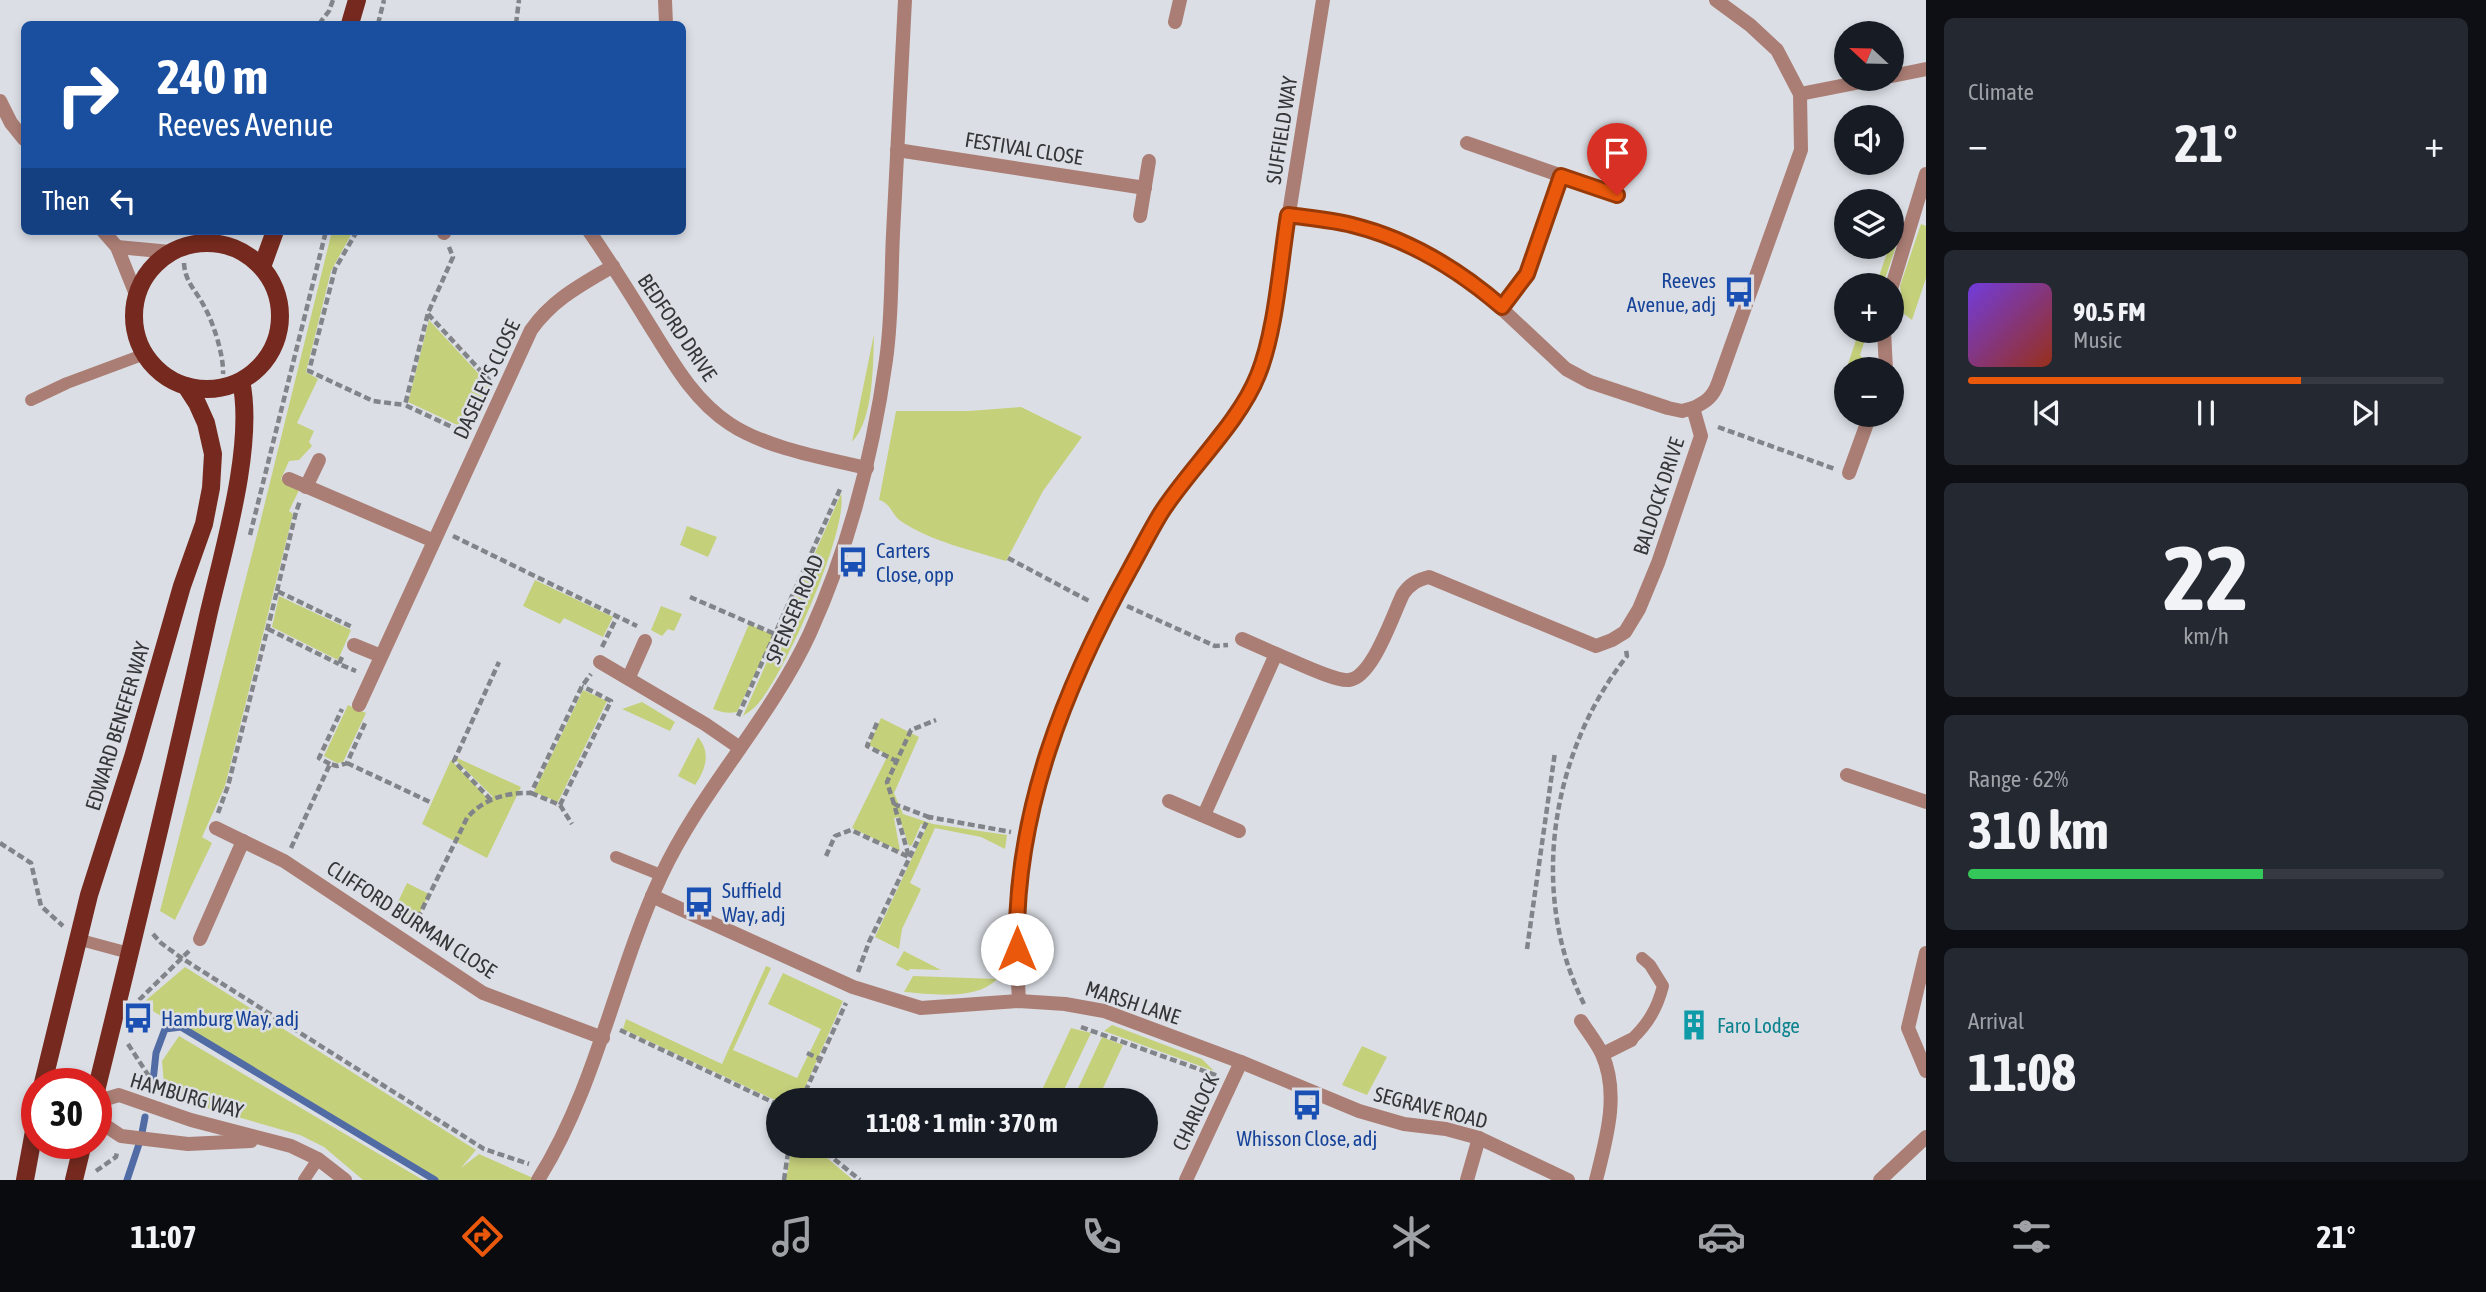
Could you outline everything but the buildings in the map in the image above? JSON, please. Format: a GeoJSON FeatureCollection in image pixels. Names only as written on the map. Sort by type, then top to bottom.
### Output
{"type":"FeatureCollection","features":[{"type":"Feature","properties":{"kind":"main road"},"geometry":{"type":"LineString","coordinates":[[351,21],[357,0]]}},
{"type":"Feature","properties":{"kind":"main road"},"geometry":{"type":"LineString","coordinates":[[262,267],[274,235]]}},
{"type":"Feature","properties":{"kind":"main road","name":"EDWARD BENEFER WAY"},"geometry":{"type":"LineString","coordinates":[[145,354],[158,370],[186,386],[222,388],[240,381],[259,368],[272,350],[279,328],[280,306],[274,285],[262,267],[245,253],[213,237],[177,250]]}},
{"type":"Feature","properties":{"kind":"main road"},"geometry":{"type":"LineString","coordinates":[[145,354],[137,336],[134,316],[137,297],[144,279],[156,264],[177,250]]}},
{"type":"Feature","properties":{"kind":"main road"},"geometry":{"type":"LineString","coordinates":[[102,1068],[177,757],[230,516],[241,456],[244,399],[240,381]]}},
{"type":"Feature","properties":{"kind":"main road","name":"EDWARD BENEFER WAY"},"geometry":{"type":"LineString","coordinates":[[47,1068],[77,939],[182,586],[204,524],[211,488],[213,454],[206,423],[186,386]]}},
{"type":"Feature","properties":{"kind":"main road"},"geometry":{"type":"LineString","coordinates":[[25,1180],[29,1159]]}},
{"type":"Feature","properties":{"kind":"main road"},"geometry":{"type":"LineString","coordinates":[[74,1180],[79,1159]]}},
{"type":"Feature","properties":{"kind":"street"},"geometry":{"type":"LineString","coordinates":[[665,0],[666,21]]}},
{"type":"Feature","properties":{"kind":"street","name":"SPENSER ROAD"},"geometry":{"type":"LineString","coordinates":[[541,1175],[581,1097],[603,1038],[625,963],[661,875],[680,840],[786,681],[810,633],[838,561],[867,468],[887,356],[905,0]]}},
{"type":"Feature","properties":{"kind":"street"},"geometry":{"type":"LineString","coordinates":[[1175,22],[1180,0]]}},
{"type":"Feature","properties":{"kind":"street","name":"SUFFIELD WAY"},"geometry":{"type":"LineString","coordinates":[[1019,1001],[1018,887],[1026,834],[1058,723],[1074,680],[1110,606],[1161,513],[1245,402],[1267,351],[1323,0]]}},
{"type":"Feature","properties":{"kind":"street"},"geometry":{"type":"LineString","coordinates":[[1288,215],[1353,225],[1407,244],[1437,259],[1471,280],[1566,369],[1590,382],[1682,411],[1705,403],[1713,395],[1718,383],[1801,150],[1800,94],[1777,50],[1750,25],[1716,0]]}},
{"type":"Feature","properties":{"kind":"street"},"geometry":{"type":"LineString","coordinates":[[1904,74],[1926,69]]}},
{"type":"Feature","properties":{"kind":"street"},"geometry":{"type":"LineString","coordinates":[[1800,94],[1834,87]]}},
{"type":"Feature","properties":{"kind":"street"},"geometry":{"type":"LineString","coordinates":[[0,101],[11,123],[21,135]]}},
{"type":"Feature","properties":{"kind":"street"},"geometry":{"type":"LineString","coordinates":[[1467,144],[1617,195]]}},
{"type":"Feature","properties":{"kind":"street","name":"FESTIVAL CLOSE"},"geometry":{"type":"LineString","coordinates":[[897,150],[1145,188]]}},
{"type":"Feature","properties":{"kind":"street"},"geometry":{"type":"LineString","coordinates":[[1140,216],[1150,161]]}},
{"type":"Feature","properties":{"kind":"street"},"geometry":{"type":"LineString","coordinates":[[1896,273],[1926,174]]}},
{"type":"Feature","properties":{"kind":"street"},"geometry":{"type":"LineString","coordinates":[[1502,307],[1527,274],[1561,176]]}},
{"type":"Feature","properties":{"kind":"street"},"geometry":{"type":"LineString","coordinates":[[106,235],[117,247],[137,297]]}},
{"type":"Feature","properties":{"kind":"street","name":"BEDFORD DRIVE"},"geometry":{"type":"LineString","coordinates":[[592,235],[685,381],[708,408],[732,425],[757,437],[867,468]]}},
{"type":"Feature","properties":{"kind":"street"},"geometry":{"type":"LineString","coordinates":[[117,247],[177,250]]}},
{"type":"Feature","properties":{"kind":"street","name":"DASELEY'S CLOSE"},"geometry":{"type":"LineString","coordinates":[[359,705],[531,330],[544,312],[561,297],[613,266]]}},
{"type":"Feature","properties":{"kind":"street","name":"BALDOCK DRIVE"},"geometry":{"type":"LineString","coordinates":[[1625,632],[1639,609],[1658,563],[1700,436],[1693,408]]}},
{"type":"Feature","properties":{"kind":"street"},"geometry":{"type":"LineString","coordinates":[[1849,474],[1866,427]]}},
{"type":"Feature","properties":{"kind":"street"},"geometry":{"type":"LineString","coordinates":[[306,487],[318,460]]}},
{"type":"Feature","properties":{"kind":"street"},"geometry":{"type":"LineString","coordinates":[[289,480],[437,535]]}},
{"type":"Feature","properties":{"kind":"street"},"geometry":{"type":"LineString","coordinates":[[1242,639],[1338,679],[1350,680],[1370,665],[1402,594],[1418,580],[1429,577],[1596,646],[1625,632]]}},
{"type":"Feature","properties":{"kind":"street"},"geometry":{"type":"LineString","coordinates":[[629,677],[646,635]]}},
{"type":"Feature","properties":{"kind":"street"},"geometry":{"type":"LineString","coordinates":[[355,645],[381,656]]}},
{"type":"Feature","properties":{"kind":"street"},"geometry":{"type":"LineString","coordinates":[[1204,815],[1276,654]]}},
{"type":"Feature","properties":{"kind":"street"},"geometry":{"type":"LineString","coordinates":[[600,662],[629,677],[740,748]]}},
{"type":"Feature","properties":{"kind":"street"},"geometry":{"type":"LineString","coordinates":[[1847,775],[1926,802]]}},
{"type":"Feature","properties":{"kind":"street"},"geometry":{"type":"LineString","coordinates":[[1169,801],[1239,831]]}},
{"type":"Feature","properties":{"kind":"street","name":"CLIFFORD BURMAN CLOSE"},"geometry":{"type":"LineString","coordinates":[[216,828],[285,861],[483,993],[603,1038]]}},
{"type":"Feature","properties":{"kind":"street"},"geometry":{"type":"LineString","coordinates":[[200,939],[243,841]]}},
{"type":"Feature","properties":{"kind":"street","name":"MARSH LANE"},"geometry":{"type":"LineString","coordinates":[[652,896],[853,987],[921,1008],[1019,1001],[1065,1004],[1104,1011],[1241,1062],[1359,1111]]}},
{"type":"Feature","properties":{"kind":"street"},"geometry":{"type":"LineString","coordinates":[[1926,953],[1908,1028],[1926,1071]]}},
{"type":"Feature","properties":{"kind":"street"},"geometry":{"type":"LineString","coordinates":[[1581,1021],[1602,1055],[1611,1092],[1605,1144],[1596,1180]]}},
{"type":"Feature","properties":{"kind":"street"},"geometry":{"type":"LineString","coordinates":[[1602,1055],[1631,1040]]}},
{"type":"Feature","properties":{"kind":"street","name":"CHARLOCK"},"geometry":{"type":"LineString","coordinates":[[1186,1180],[1241,1062]]}},
{"type":"Feature","properties":{"kind":"street","name":"HAMBURG WAY"},"geometry":{"type":"LineString","coordinates":[[112,1097],[118,1095],[191,1120],[291,1146],[318,1158],[345,1180]]}},
{"type":"Feature","properties":{"kind":"street","name":"SEGRAVE ROAD"},"geometry":{"type":"LineString","coordinates":[[1359,1111],[1404,1124],[1446,1129],[1479,1138],[1568,1180]]}},
{"type":"Feature","properties":{"kind":"street"},"geometry":{"type":"LineString","coordinates":[[112,1130],[121,1136]]}},
{"type":"Feature","properties":{"kind":"street","name":"HAMBURG WAY"},"geometry":{"type":"LineString","coordinates":[[121,1136],[188,1144],[266,1140]]}},
{"type":"Feature","properties":{"kind":"street"},"geometry":{"type":"LineString","coordinates":[[1880,1180],[1926,1137]]}},
{"type":"Feature","properties":{"kind":"street"},"geometry":{"type":"LineString","coordinates":[[1467,1180],[1479,1138]]}},
{"type":"Feature","properties":{"kind":"lane"},"geometry":{"type":"LineString","coordinates":[[31,400],[67,383],[145,354]]}},
{"type":"Feature","properties":{"kind":"lane"},"geometry":{"type":"LineString","coordinates":[[616,857],[661,875]]}},
{"type":"Feature","properties":{"kind":"lane"},"geometry":{"type":"LineString","coordinates":[[77,939],[129,953]]}},
{"type":"Feature","properties":{"kind":"lane"},"geometry":{"type":"LineString","coordinates":[[1631,1040],[1647,1025],[1658,1006],[1663,986],[1650,965],[1642,958]]}},
{"type":"Feature","properties":{"kind":"lane"},"geometry":{"type":"LineString","coordinates":[[304,1180],[318,1158]]}},
{"type":"Feature","properties":{"kind":"path"},"geometry":{"type":"LineString","coordinates":[[321,21],[333,0]]}},
{"type":"Feature","properties":{"kind":"path"},"geometry":{"type":"LineString","coordinates":[[379,21],[384,0]]}},
{"type":"Feature","properties":{"kind":"path"},"geometry":{"type":"LineString","coordinates":[[516,21],[519,0]]}},
{"type":"Feature","properties":{"kind":"path"},"geometry":{"type":"LineString","coordinates":[[249,541],[325,235]]}},
{"type":"Feature","properties":{"kind":"path"},"geometry":{"type":"LineString","coordinates":[[355,235],[335,269],[309,371],[373,401],[405,405],[481,440]]}},
{"type":"Feature","properties":{"kind":"path"},"geometry":{"type":"LineString","coordinates":[[405,405],[428,313],[453,257],[445,235]]}},
{"type":"Feature","properties":{"kind":"path"},"geometry":{"type":"LineString","coordinates":[[177,250],[190,287],[206,310],[223,363],[222,388]]}},
{"type":"Feature","properties":{"kind":"path"},"geometry":{"type":"LineString","coordinates":[[428,313],[502,395]]}},
{"type":"Feature","properties":{"kind":"path"},"geometry":{"type":"LineString","coordinates":[[1693,408],[1719,428],[1849,474]]}},
{"type":"Feature","properties":{"kind":"path"},"geometry":{"type":"LineString","coordinates":[[728,739],[851,464]]}},
{"type":"Feature","properties":{"kind":"path"},"geometry":{"type":"LineString","coordinates":[[216,828],[218,810],[228,786],[296,512],[306,487]]}},
{"type":"Feature","properties":{"kind":"path"},"geometry":{"type":"LineString","coordinates":[[437,535],[617,617],[646,635]]}},
{"type":"Feature","properties":{"kind":"path"},"geometry":{"type":"LineString","coordinates":[[1008,558],[1110,606],[1215,646]]}},
{"type":"Feature","properties":{"kind":"path"},"geometry":{"type":"LineString","coordinates":[[277,592],[355,628],[355,645]]}},
{"type":"Feature","properties":{"kind":"path"},"geometry":{"type":"LineString","coordinates":[[690,597],[775,634]]}},
{"type":"Feature","properties":{"kind":"path"},"geometry":{"type":"LineString","coordinates":[[531,793],[582,686],[600,662],[602,647],[617,617]]}},
{"type":"Feature","properties":{"kind":"path"},"geometry":{"type":"LineString","coordinates":[[268,629],[339,664]]}},
{"type":"Feature","properties":{"kind":"path"},"geometry":{"type":"LineString","coordinates":[[1581,1021],[1586,1007],[1574,984],[1563,949],[1553,899],[1553,846],[1562,787],[1588,715],[1627,656],[1625,632]]}},
{"type":"Feature","properties":{"kind":"path"},"geometry":{"type":"LineString","coordinates":[[491,800],[454,761],[499,662]]}},
{"type":"Feature","properties":{"kind":"path"},"geometry":{"type":"LineString","coordinates":[[560,805],[611,701],[582,686]]}},
{"type":"Feature","properties":{"kind":"path"},"geometry":{"type":"LineString","coordinates":[[346,763],[370,712],[359,705]]}},
{"type":"Feature","properties":{"kind":"path"},"geometry":{"type":"LineString","coordinates":[[909,857],[887,782],[911,730],[936,720]]}},
{"type":"Feature","properties":{"kind":"path"},"geometry":{"type":"LineString","coordinates":[[877,723],[867,746],[896,761]]}},
{"type":"Feature","properties":{"kind":"path"},"geometry":{"type":"LineString","coordinates":[[1527,948],[1555,752]]}},
{"type":"Feature","properties":{"kind":"path"},"geometry":{"type":"LineString","coordinates":[[285,861],[330,764],[337,766],[346,763],[430,802]]}},
{"type":"Feature","properties":{"kind":"path"},"geometry":{"type":"LineString","coordinates":[[407,942],[467,818],[473,811],[491,800],[517,792],[531,793],[560,805],[572,824]]}},
{"type":"Feature","properties":{"kind":"path"},"geometry":{"type":"LineString","coordinates":[[894,804],[929,817],[1026,834]]}},
{"type":"Feature","properties":{"kind":"path"},"geometry":{"type":"LineString","coordinates":[[807,1088],[853,987],[869,942],[929,817]]}},
{"type":"Feature","properties":{"kind":"path"},"geometry":{"type":"LineString","coordinates":[[826,856],[835,836],[851,830],[909,857]]}},
{"type":"Feature","properties":{"kind":"path"},"geometry":{"type":"LineString","coordinates":[[0,843],[31,863],[41,906],[77,939]]}},
{"type":"Feature","properties":{"kind":"path"},"geometry":{"type":"LineString","coordinates":[[135,1003],[183,960],[484,1149],[541,1175]]}},
{"type":"Feature","properties":{"kind":"path"},"geometry":{"type":"LineString","coordinates":[[607,1023],[766,1099]]}},
{"type":"Feature","properties":{"kind":"path"},"geometry":{"type":"LineString","coordinates":[[1073,1024],[1232,1082]]}},
{"type":"Feature","properties":{"kind":"path"},"geometry":{"type":"LineString","coordinates":[[128,1032],[127,1043],[154,1084],[149,1105]]}},
{"type":"Feature","properties":{"kind":"path"},"geometry":{"type":"LineString","coordinates":[[807,1053],[820,1059]]}},
{"type":"Feature","properties":{"kind":"path"},"geometry":{"type":"LineString","coordinates":[[91,1180],[97,1169],[116,1157],[121,1136]]}},
{"type":"Feature","properties":{"kind":"path"},"geometry":{"type":"LineString","coordinates":[[784,1180],[787,1158]]}},
{"type":"Feature","properties":{"kind":"path"},"geometry":{"type":"LineString","coordinates":[[833,1158],[860,1180]]}},
{"type":"Feature","properties":{"kind":"green space"},"geometry":{"type":"Polygon","coordinates":[[[1921,224],[1926,226],[1926,278],[1912,320],[1904,314],[1904,274],[1921,224]]]}},
{"type":"Feature","properties":{"kind":"green space"},"geometry":{"type":"Polygon","coordinates":[[[331,235],[351,235],[331,271],[306,372],[318,379],[297,423],[314,431],[309,442],[312,446],[299,460],[289,461],[281,479],[300,488],[289,511],[293,514],[225,786],[202,837],[212,843],[175,920],[160,911],[331,235]]]}},
{"type":"Feature","properties":{"kind":"green space"},"geometry":{"type":"Polygon","coordinates":[[[1885,259],[1892,259],[1887,273],[1880,273],[1885,259]]]}},
{"type":"Feature","properties":{"kind":"green space"},"geometry":{"type":"Polygon","coordinates":[[[429,320],[489,385],[468,430],[408,402],[429,320]]]}},
{"type":"Feature","properties":{"kind":"green space"},"geometry":{"type":"Polygon","coordinates":[[[874,334],[868,406],[865,420],[852,442],[874,334]]]}},
{"type":"Feature","properties":{"kind":"green space"},"geometry":{"type":"Polygon","coordinates":[[[1855,343],[1864,343],[1862,357],[1850,357],[1855,343]]]}},
{"type":"Feature","properties":{"kind":"green space"},"geometry":{"type":"Polygon","coordinates":[[[1021,407],[1082,437],[1043,491],[1006,561],[926,535],[902,522],[879,500],[896,411],[969,411],[1021,407]]]}},
{"type":"Feature","properties":{"kind":"green space"},"geometry":{"type":"Polygon","coordinates":[[[841,494],[841,512],[835,538],[812,603],[768,691],[756,706],[743,716],[841,494]]]}},
{"type":"Feature","properties":{"kind":"green space"},"geometry":{"type":"Polygon","coordinates":[[[687,526],[717,537],[708,557],[680,545],[687,526]]]}},
{"type":"Feature","properties":{"kind":"green space"},"geometry":{"type":"Polygon","coordinates":[[[535,580],[613,617],[603,637],[564,618],[560,624],[523,606],[535,580]]]}},
{"type":"Feature","properties":{"kind":"green space"},"geometry":{"type":"Polygon","coordinates":[[[279,596],[351,630],[338,660],[272,627],[279,596]]]}},
{"type":"Feature","properties":{"kind":"green space"},"geometry":{"type":"Polygon","coordinates":[[[661,606],[682,614],[674,631],[668,629],[662,636],[651,630],[661,606]]]}},
{"type":"Feature","properties":{"kind":"green space"},"geometry":{"type":"Polygon","coordinates":[[[749,624],[773,635],[737,712],[713,709],[749,624]]]}},
{"type":"Feature","properties":{"kind":"green space"},"geometry":{"type":"Polygon","coordinates":[[[583,690],[607,701],[558,802],[534,792],[583,690]]]}},
{"type":"Feature","properties":{"kind":"green space"},"geometry":{"type":"Polygon","coordinates":[[[642,702],[675,722],[670,731],[622,709],[642,702]]]}},
{"type":"Feature","properties":{"kind":"green space"},"geometry":{"type":"Polygon","coordinates":[[[348,705],[366,713],[343,762],[337,763],[324,756],[348,705]]]}},
{"type":"Feature","properties":{"kind":"green space"},"geometry":{"type":"Polygon","coordinates":[[[881,718],[919,737],[894,793],[903,814],[933,824],[1007,835],[1005,849],[981,837],[935,828],[910,883],[921,889],[902,929],[899,949],[875,937],[927,826],[921,824],[912,845],[909,846],[899,817],[894,818],[900,851],[852,828],[888,755],[869,745],[881,718]]]}},
{"type":"Feature","properties":{"kind":"green space"},"geometry":{"type":"Polygon","coordinates":[[[698,737],[705,749],[706,761],[695,785],[678,776],[698,737]]]}},
{"type":"Feature","properties":{"kind":"green space"},"geometry":{"type":"Polygon","coordinates":[[[457,758],[521,787],[487,858],[422,824],[451,760],[488,799],[493,797],[457,758]]]}},
{"type":"Feature","properties":{"kind":"green space"},"geometry":{"type":"Polygon","coordinates":[[[407,883],[429,894],[415,923],[394,910],[407,883]]]}},
{"type":"Feature","properties":{"kind":"green space"},"geometry":{"type":"Polygon","coordinates":[[[904,951],[941,970],[908,971],[896,965],[904,951]]]}},
{"type":"Feature","properties":{"kind":"green space"},"geometry":{"type":"Polygon","coordinates":[[[766,966],[771,968],[733,1050],[797,1078],[821,1029],[768,1004],[783,973],[843,1001],[805,1088],[766,1088],[766,1096],[623,1029],[626,1019],[722,1064],[766,966]]]}},
{"type":"Feature","properties":{"kind":"green space"},"geometry":{"type":"Polygon","coordinates":[[[185,967],[476,1150],[461,1168],[479,1154],[533,1178],[532,1180],[438,1180],[146,1007],[144,1002],[185,967]]]}},
{"type":"Feature","properties":{"kind":"green space"},"geometry":{"type":"Polygon","coordinates":[[[913,976],[997,979],[978,991],[953,995],[904,992],[913,976]]]}},
{"type":"Feature","properties":{"kind":"green space"},"geometry":{"type":"Polygon","coordinates":[[[1112,1025],[1202,1059],[1214,1071],[1104,1031],[1112,1025]]]}},
{"type":"Feature","properties":{"kind":"green space"},"geometry":{"type":"Polygon","coordinates":[[[1071,1028],[1091,1033],[1065,1088],[1043,1088],[1071,1028]]]}},
{"type":"Feature","properties":{"kind":"green space"},"geometry":{"type":"Polygon","coordinates":[[[179,1036],[423,1180],[363,1180],[324,1147],[300,1135],[165,1096],[162,1061],[179,1036]]]}},
{"type":"Feature","properties":{"kind":"green space"},"geometry":{"type":"Polygon","coordinates":[[[1102,1037],[1123,1045],[1103,1088],[1078,1088],[1102,1037]]]}},
{"type":"Feature","properties":{"kind":"green space"},"geometry":{"type":"Polygon","coordinates":[[[1362,1046],[1387,1057],[1367,1095],[1342,1085],[1362,1046]]]}},
{"type":"Feature","properties":{"kind":"green space"},"geometry":{"type":"Polygon","coordinates":[[[790,1158],[827,1158],[853,1180],[786,1180],[790,1158]]]}},
{"type":"Feature","properties":{"kind":"waterway"},"geometry":{"type":"LineString","coordinates":[[152,1091],[156,1053],[165,1029],[181,1027],[435,1180]]}},
{"type":"Feature","properties":{"kind":"waterway"},"geometry":{"type":"LineString","coordinates":[[127,1180],[145,1117]]}},
{"type":"Feature","properties":{"kind":"place","name":"Reeves Avenue, adj"},"geometry":{"type":"Point","coordinates":[1739,292]}},
{"type":"Feature","properties":{"kind":"place","name":"Carters Close, opp"},"geometry":{"type":"Point","coordinates":[853,562]}},
{"type":"Feature","properties":{"kind":"place","name":"Suffield Way, adj"},"geometry":{"type":"Point","coordinates":[699,902]}},
{"type":"Feature","properties":{"kind":"place","name":"Hamburg Way, adj"},"geometry":{"type":"Point","coordinates":[138,1018]}},
{"type":"Feature","properties":{"kind":"place","name":"Faro Lodge"},"geometry":{"type":"Point","coordinates":[1694,1025]}},
{"type":"Feature","properties":{"kind":"place","name":"Whisson Close, adj"},"geometry":{"type":"Point","coordinates":[1307,1105]}},
{"type":"Feature","properties":{"kind":"route"},"geometry":{"type":"LineString","coordinates":[[1017,949],[1018,887],[1026,834],[1049,747],[1091,643],[1161,513],[1245,402],[1258,377],[1267,351],[1288,215],[1353,225],[1407,244],[1471,280],[1502,307],[1527,274],[1561,176],[1617,195]]}}]}
